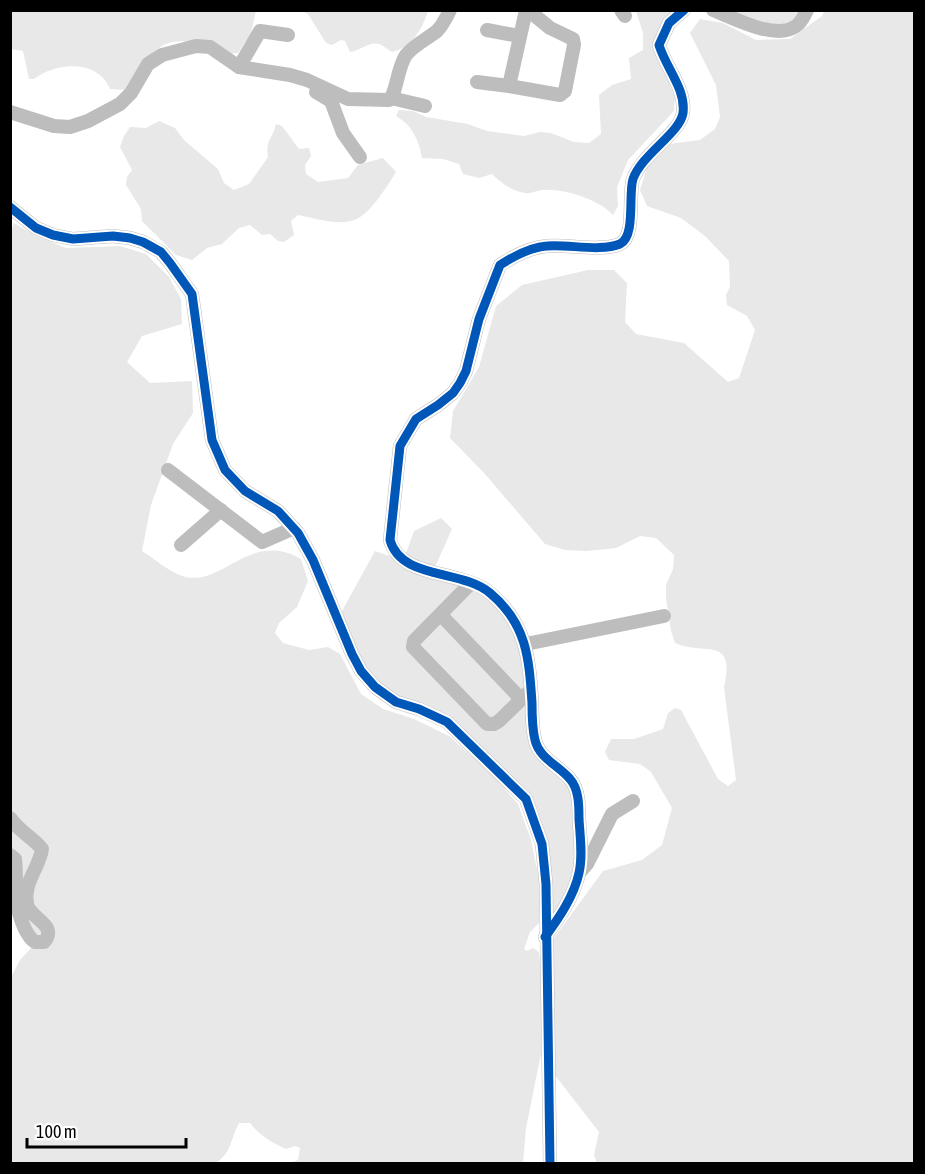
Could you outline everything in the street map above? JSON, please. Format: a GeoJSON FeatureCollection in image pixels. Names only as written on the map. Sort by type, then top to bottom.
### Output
{"type":"FeatureCollection","features":[{"type":"Feature","properties":{"kind":"street"},"geometry":{"type":"LineString","coordinates":[[392,98],[398,72],[407,54],[443,24],[450,10]]}},
{"type":"Feature","properties":{"kind":"street"},"geometry":{"type":"LineString","coordinates":[[477,82],[562,95],[565,91],[574,45],[573,39],[550,28],[527,10],[509,86]]}},
{"type":"Feature","properties":{"kind":"street"},"geometry":{"type":"LineString","coordinates":[[580,872],[579,802],[572,781],[538,749],[526,694],[526,644],[507,612],[489,592],[471,583],[405,562],[392,548],[390,540],[400,446],[416,419],[453,393],[460,383],[466,371],[479,319],[501,265],[529,250],[546,246],[611,246],[622,243],[629,235],[633,179],[643,161],[675,129],[682,116],[681,91],[663,60],[659,45],[669,23],[684,10]]}},
{"type":"Feature","properties":{"kind":"street"},"geometry":{"type":"LineString","coordinates":[[713,10],[759,29],[777,31],[794,28],[801,22],[807,10]]}},
{"type":"Feature","properties":{"kind":"street"},"geometry":{"type":"LineString","coordinates":[[239,67],[261,25],[288,35]]}},
{"type":"Feature","properties":{"kind":"street"},"geometry":{"type":"LineString","coordinates":[[487,30],[519,36]]}},
{"type":"Feature","properties":{"kind":"street"},"geometry":{"type":"LineString","coordinates":[[10,112],[54,126],[70,127],[88,121],[120,104],[131,93],[148,64],[162,54],[196,46],[210,48],[239,67],[307,80],[348,99],[389,100],[392,98],[425,106]]}},
{"type":"Feature","properties":{"kind":"street"},"geometry":{"type":"LineString","coordinates":[[282,74],[287,79],[331,101],[347,141],[360,157]]}},
{"type":"Feature","properties":{"kind":"street"},"geometry":{"type":"LineString","coordinates":[[10,207],[36,228],[53,235],[73,239],[113,236],[130,238],[161,252],[170,262],[192,294],[212,440],[225,470],[245,491],[278,511],[294,528],[313,560],[352,654],[361,671],[375,687],[396,702],[419,709],[447,722],[526,799],[542,844],[546,884],[550,1164]]}},
{"type":"Feature","properties":{"kind":"street"},"geometry":{"type":"LineString","coordinates":[[168,470],[262,542],[294,528]]}},
{"type":"Feature","properties":{"kind":"street"},"geometry":{"type":"LineString","coordinates":[[181,545],[221,510]]}},
{"type":"Feature","properties":{"kind":"street"},"geometry":{"type":"LineString","coordinates":[[471,583],[414,641],[413,647],[482,720],[491,724],[499,721],[526,694]]}},
{"type":"Feature","properties":{"kind":"street"},"geometry":{"type":"LineString","coordinates":[[441,615],[526,694]]}},
{"type":"Feature","properties":{"kind":"street"},"geometry":{"type":"LineString","coordinates":[[526,644],[664,616]]}},
{"type":"Feature","properties":{"kind":"street"},"geometry":{"type":"LineString","coordinates":[[545,937],[563,909],[580,872],[587,864],[612,814],[633,801]]}},
{"type":"Feature","properties":{"kind":"street"},"geometry":{"type":"LineString","coordinates":[[10,818],[19,830],[42,849],[26,891],[30,912],[46,926],[48,931],[44,942],[33,941],[21,920],[15,896],[15,859],[10,855]]}},
{"type":"Feature","properties":{"kind":"shaded area"},"geometry":{"type":"Polygon","coordinates":[[[428,10],[423,24],[410,42],[392,52],[376,43],[350,52],[345,41],[341,40],[332,45],[326,43],[308,14],[302,11],[428,10]]]}},
{"type":"Feature","properties":{"kind":"shaded area"},"geometry":{"type":"Polygon","coordinates":[[[11,11],[256,11],[251,33],[238,53],[226,53],[190,42],[177,41],[166,44],[150,57],[126,90],[110,89],[96,72],[76,66],[53,69],[34,79],[29,79],[23,51],[11,49],[11,11]]]}},
{"type":"Feature","properties":{"kind":"shaded area"},"geometry":{"type":"Polygon","coordinates":[[[636,11],[674,11],[655,47],[675,98],[674,111],[628,160],[617,187],[618,206],[613,215],[600,204],[571,193],[552,190],[520,192],[507,186],[492,174],[479,178],[463,174],[459,164],[443,159],[422,158],[414,134],[396,116],[399,110],[413,111],[426,117],[468,124],[487,131],[524,136],[540,132],[551,133],[574,142],[589,143],[601,134],[599,95],[612,85],[631,79],[629,58],[643,50],[643,33],[636,11]]]}},
{"type":"Feature","properties":{"kind":"shaded area"},"geometry":{"type":"Polygon","coordinates":[[[731,11],[801,11],[790,24],[771,24],[731,11]]]}},
{"type":"Feature","properties":{"kind":"shaded area"},"geometry":{"type":"Polygon","coordinates":[[[824,11],[914,11],[914,1163],[597,1163],[594,1155],[599,1132],[554,1074],[551,942],[603,871],[642,860],[662,845],[672,808],[651,772],[640,764],[609,760],[605,752],[611,739],[634,739],[663,729],[668,713],[675,708],[681,710],[718,779],[728,786],[736,780],[724,687],[727,671],[725,660],[715,650],[675,643],[666,598],[666,585],[673,569],[674,555],[656,538],[640,536],[616,548],[587,551],[565,550],[545,544],[485,474],[450,438],[453,411],[479,367],[496,306],[522,285],[588,270],[614,270],[627,283],[625,322],[636,334],[684,343],[728,382],[739,378],[755,330],[747,316],[727,305],[726,295],[730,287],[729,261],[705,236],[681,218],[647,206],[640,190],[647,168],[669,144],[700,140],[715,129],[720,117],[716,85],[690,33],[700,19],[723,23],[756,40],[790,39],[822,16],[824,11]]]}},
{"type":"Feature","properties":{"kind":"shaded area"},"geometry":{"type":"Polygon","coordinates":[[[159,121],[175,128],[184,140],[218,169],[224,183],[234,190],[249,184],[268,157],[268,143],[276,124],[282,126],[299,149],[309,148],[311,156],[305,165],[306,174],[318,182],[348,178],[358,165],[383,158],[396,172],[366,213],[354,220],[333,222],[298,215],[291,221],[294,235],[284,242],[278,241],[270,234],[262,235],[250,225],[239,228],[222,244],[207,248],[192,260],[176,255],[142,221],[141,209],[126,185],[127,177],[132,170],[120,147],[124,136],[130,127],[146,128],[159,121]]]}},
{"type":"Feature","properties":{"kind":"shaded area"},"geometry":{"type":"Polygon","coordinates":[[[14,223],[36,236],[66,248],[120,246],[146,254],[169,277],[181,299],[182,324],[142,336],[127,362],[150,383],[192,381],[193,413],[173,444],[151,505],[142,551],[177,574],[196,578],[210,575],[251,555],[266,551],[283,552],[301,559],[308,581],[297,607],[279,623],[275,633],[283,643],[309,650],[328,647],[340,654],[361,694],[383,709],[414,719],[449,736],[492,774],[518,804],[531,840],[539,879],[539,923],[530,932],[524,949],[527,951],[533,948],[539,952],[541,973],[541,1054],[526,1128],[523,1163],[290,1163],[298,1160],[300,1148],[295,1146],[286,1149],[266,1138],[250,1123],[239,1123],[228,1150],[216,1163],[11,1163],[11,977],[20,960],[32,947],[25,916],[20,856],[10,847],[10,235],[14,223]]]}},
{"type":"Feature","properties":{"kind":"shaded area"},"geometry":{"type":"Polygon","coordinates":[[[441,518],[452,529],[435,567],[405,556],[414,531],[441,518]]]}},
{"type":"Feature","properties":{"kind":"shaded area"},"geometry":{"type":"Polygon","coordinates":[[[375,551],[481,591],[511,621],[525,650],[535,750],[569,778],[576,807],[576,876],[549,932],[534,817],[472,744],[385,694],[361,671],[337,620],[375,551]]]}},
{"type":"Feature","properties":{"kind":"cycle path"},"geometry":{"type":"LineString","coordinates":[[545,937],[561,914],[577,882],[581,860],[577,793],[566,774],[545,757],[537,746],[527,657],[524,643],[512,617],[490,593],[478,585],[419,568],[406,562],[396,553],[390,540],[400,446],[416,419],[453,393],[460,383],[466,371],[479,319],[500,265],[534,248],[555,246],[594,248],[620,244],[625,240],[630,224],[633,179],[644,161],[675,128],[683,113],[682,95],[659,45],[669,23],[684,10]]}},
{"type":"Feature","properties":{"kind":"cycle path"},"geometry":{"type":"LineString","coordinates":[[10,207],[36,228],[53,235],[73,239],[113,236],[130,238],[161,252],[192,294],[212,440],[225,470],[245,491],[278,511],[298,533],[313,560],[352,654],[361,671],[375,687],[396,702],[419,709],[447,722],[526,799],[542,844],[546,884],[550,1164]]}}]}
